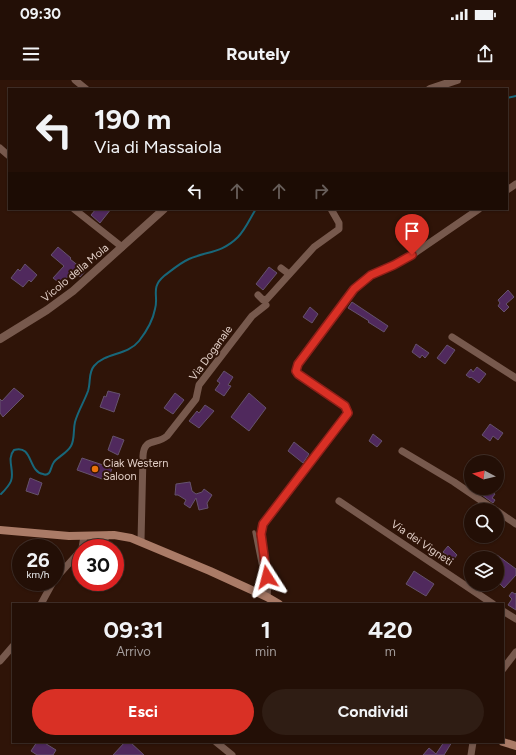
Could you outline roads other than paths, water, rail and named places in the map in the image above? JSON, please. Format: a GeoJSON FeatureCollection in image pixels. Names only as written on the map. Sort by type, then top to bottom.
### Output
{"type":"FeatureCollection","features":[{"type":"Feature","properties":{"kind":"main road"},"geometry":{"type":"LineString","coordinates":[[0,530],[84,536],[109,535],[141,541],[265,596],[277,603]]}},
{"type":"Feature","properties":{"kind":"main road"},"geometry":{"type":"LineString","coordinates":[[504,742],[516,746]]}},
{"type":"Feature","properties":{"kind":"street"},"geometry":{"type":"LineString","coordinates":[[75,80],[85,88]]}},
{"type":"Feature","properties":{"kind":"street"},"geometry":{"type":"LineString","coordinates":[[433,88],[457,80]]}},
{"type":"Feature","properties":{"kind":"street"},"geometry":{"type":"LineString","coordinates":[[0,148],[8,155]]}},
{"type":"Feature","properties":{"kind":"street","name":"Vicolo della Mola"},"geometry":{"type":"LineString","coordinates":[[75,210],[122,248]]}},
{"type":"Feature","properties":{"kind":"street","name":"Vicolo della Mola"},"geometry":{"type":"LineString","coordinates":[[0,339],[47,310],[73,291],[163,210]]}},
{"type":"Feature","properties":{"kind":"street"},"geometry":{"type":"LineString","coordinates":[[258,295],[263,300],[267,299],[318,244],[339,229],[339,223],[332,210]]}},
{"type":"Feature","properties":{"kind":"street"},"geometry":{"type":"LineString","coordinates":[[265,596],[268,582],[261,534],[262,527],[348,412],[345,406],[298,374],[296,371],[298,364],[351,293],[365,279],[412,255],[478,210]]}},
{"type":"Feature","properties":{"kind":"street"},"geometry":{"type":"LineString","coordinates":[[281,268],[289,274]]}},
{"type":"Feature","properties":{"kind":"street","name":"Via Doganale"},"geometry":{"type":"LineString","coordinates":[[141,541],[144,448],[148,443],[164,439],[167,436],[196,399],[198,385],[252,316],[266,305]]}},
{"type":"Feature","properties":{"kind":"street"},"geometry":{"type":"LineString","coordinates":[[452,337],[516,378]]}},
{"type":"Feature","properties":{"kind":"street"},"geometry":{"type":"LineString","coordinates":[[402,452],[454,482],[484,503]]}},
{"type":"Feature","properties":{"kind":"street","name":"Via dei Vigneti"},"geometry":{"type":"LineString","coordinates":[[339,501],[492,603]]}},
{"type":"Feature","properties":{"kind":"street"},"geometry":{"type":"LineString","coordinates":[[504,516],[516,524]]}},
{"type":"Feature","properties":{"kind":"street"},"geometry":{"type":"LineString","coordinates":[[104,539],[109,535]]}},
{"type":"Feature","properties":{"kind":"street"},"geometry":{"type":"LineString","coordinates":[[64,570],[72,561]]}},
{"type":"Feature","properties":{"kind":"street"},"geometry":{"type":"LineString","coordinates":[[42,603],[48,591]]}},
{"type":"Feature","properties":{"kind":"street"},"geometry":{"type":"LineString","coordinates":[[504,612],[516,620]]}},
{"type":"Feature","properties":{"kind":"street"},"geometry":{"type":"LineString","coordinates":[[0,661],[12,647]]}},
{"type":"Feature","properties":{"kind":"street"},"geometry":{"type":"LineString","coordinates":[[504,668],[516,652]]}},
{"type":"Feature","properties":{"kind":"street"},"geometry":{"type":"LineString","coordinates":[[217,743],[232,755]]}},
{"type":"Feature","properties":{"kind":"street"},"geometry":{"type":"LineString","coordinates":[[471,755],[473,743]]}},
{"type":"Feature","properties":{"kind":"lane"},"geometry":{"type":"LineString","coordinates":[[254,532],[264,582],[265,596]]}},
{"type":"Feature","properties":{"kind":"waterway"},"geometry":{"type":"LineString","coordinates":[[508,98],[516,96]]}},
{"type":"Feature","properties":{"kind":"waterway"},"geometry":{"type":"LineString","coordinates":[[1,494],[8,487],[11,481],[11,457],[14,450],[20,449],[28,454],[35,469],[45,475],[50,472],[54,462],[71,446],[74,425],[88,391],[92,369],[104,358],[123,352],[134,346],[139,341],[147,330],[153,317],[156,304],[156,288],[160,280],[173,269],[186,261],[196,256],[220,249],[232,242],[243,231],[255,210]]}},
{"type":"Feature","properties":{"kind":"place","name":"Ciak Western Saloon"},"geometry":{"type":"Point","coordinates":[95,469]}}]}
